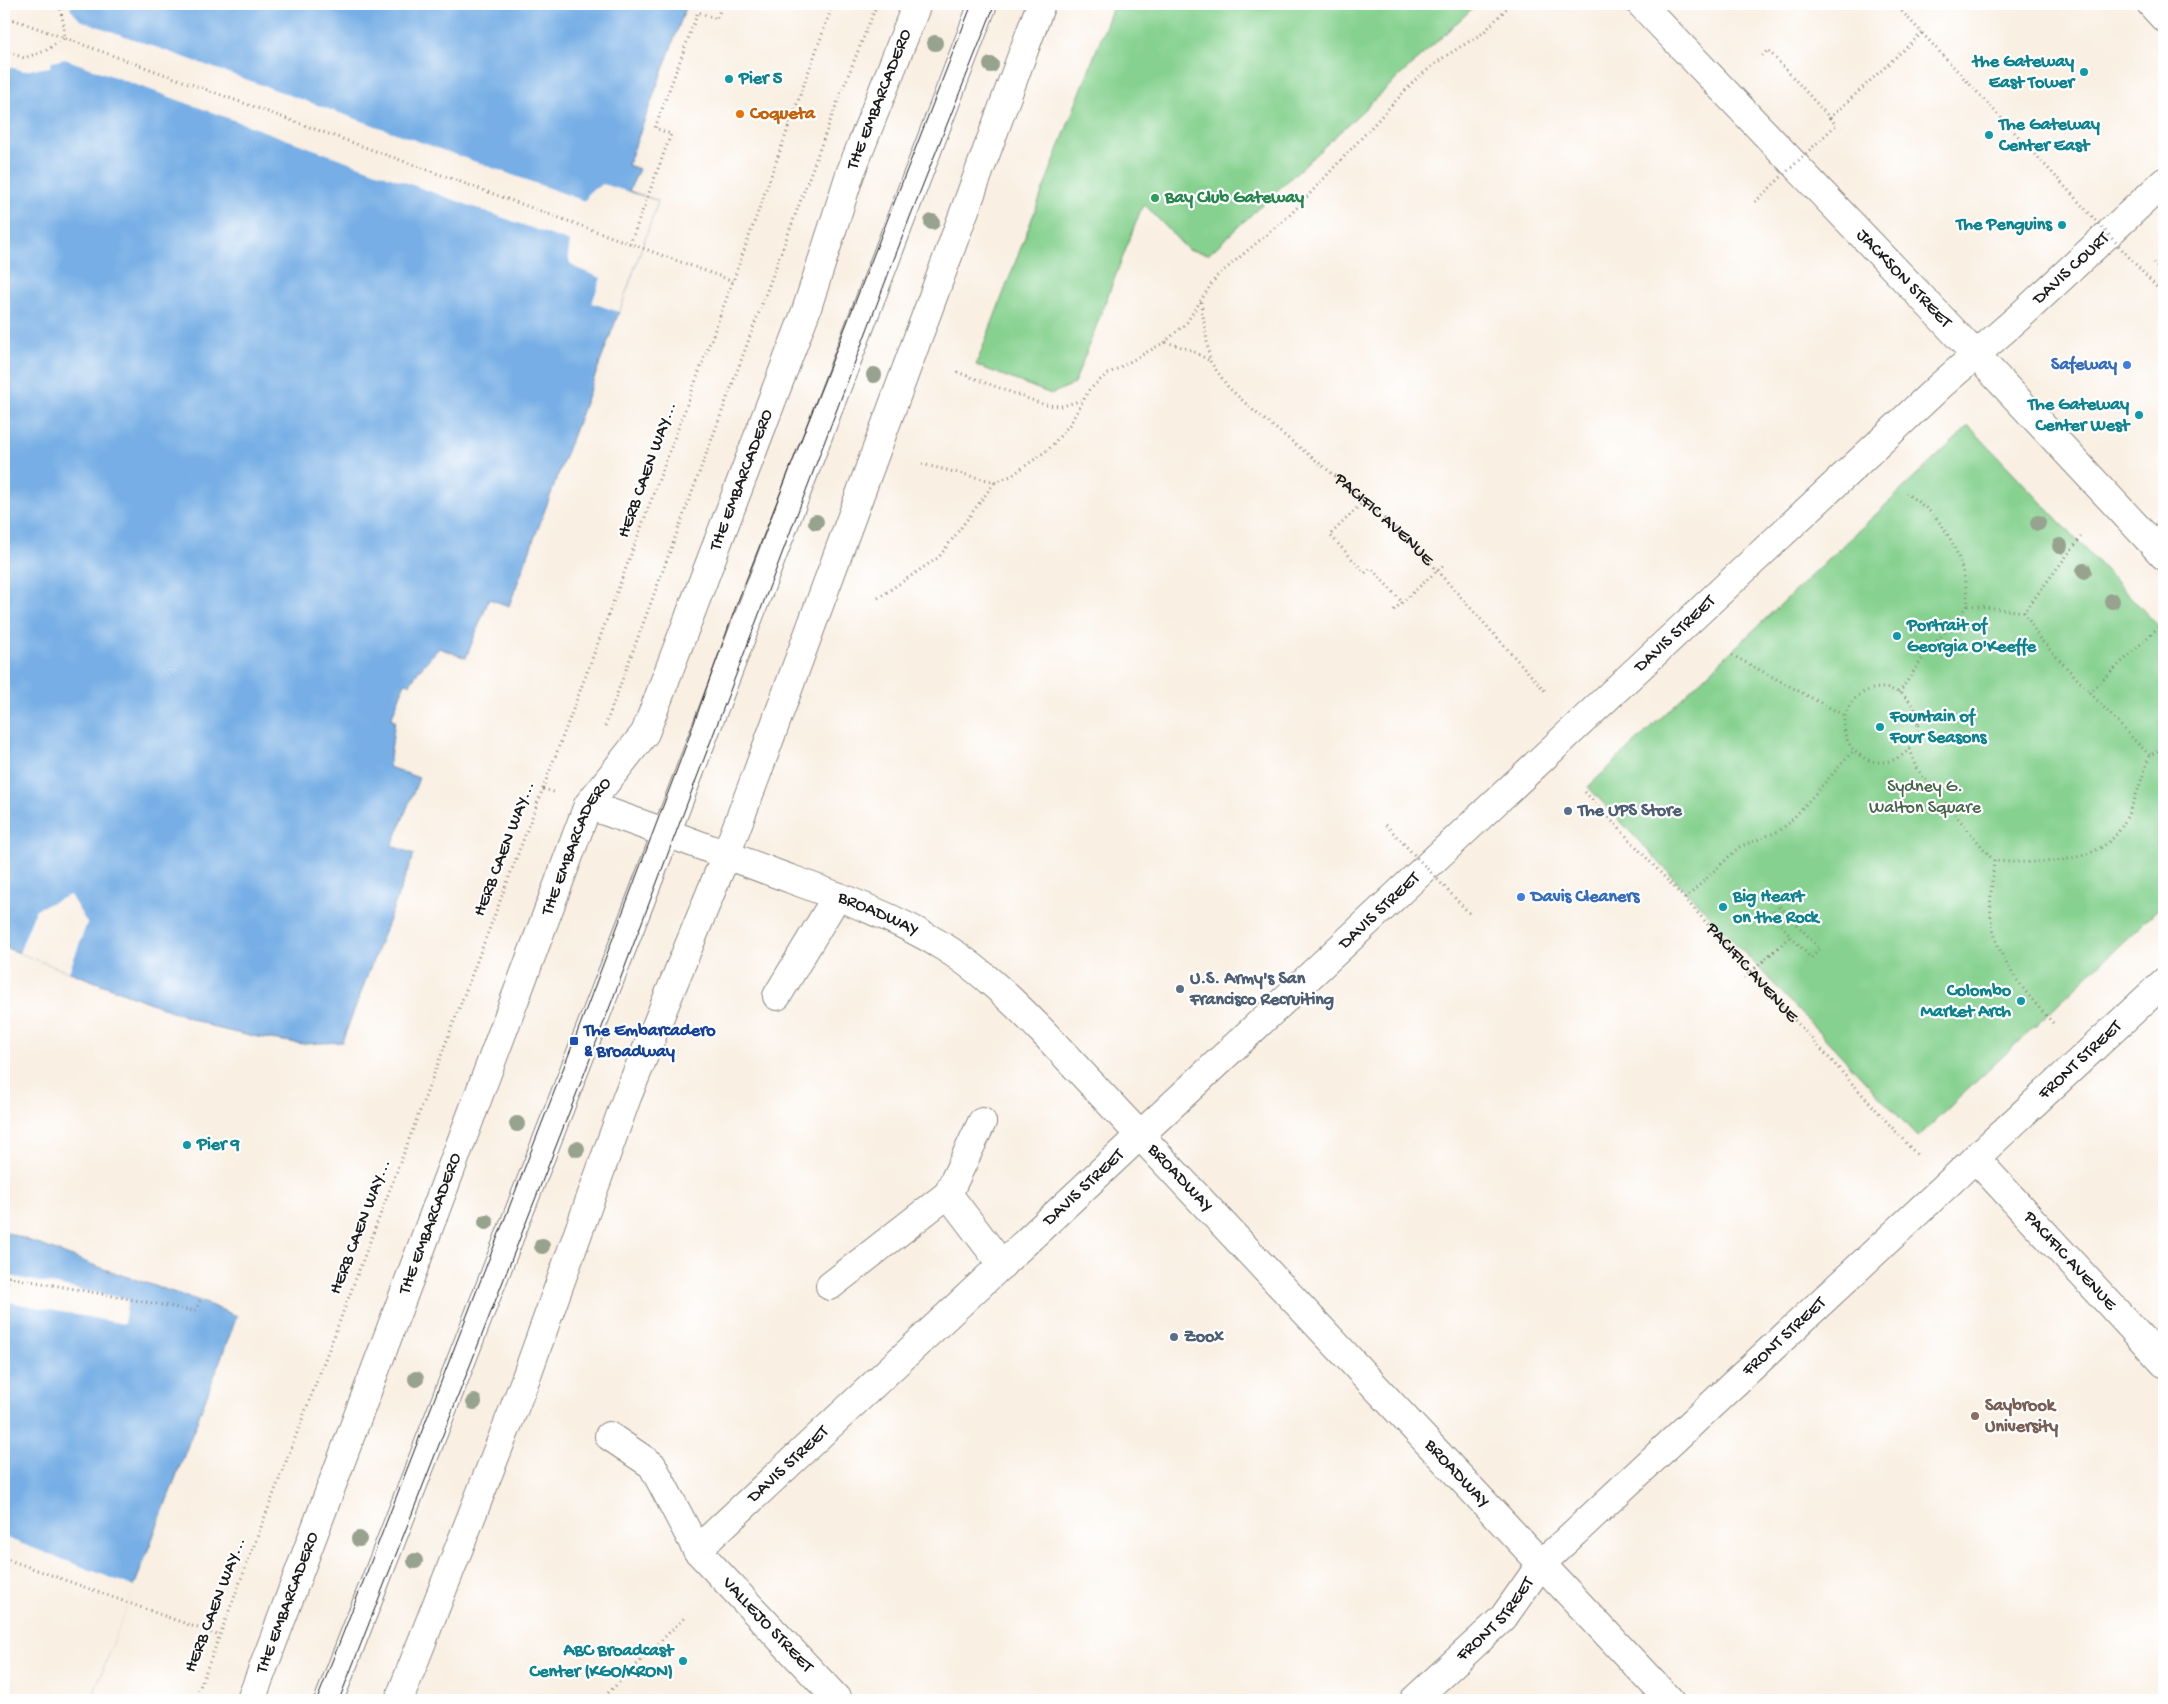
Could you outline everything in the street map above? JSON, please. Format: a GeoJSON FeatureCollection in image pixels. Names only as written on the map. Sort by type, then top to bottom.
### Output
{"type":"FeatureCollection","features":[{"type":"Feature","properties":{"kind":"main road","name":"THE EMBARCADERO"},"geometry":{"type":"LineString","coordinates":[[251,1700],[588,805],[645,733],[806,311],[850,174],[917,4]]}},
{"type":"Feature","properties":{"kind":"main road"},"geometry":{"type":"LineString","coordinates":[[329,1700],[666,833],[983,4]]}},
{"type":"Feature","properties":{"kind":"main road"},"geometry":{"type":"LineString","coordinates":[[400,1700],[524,1383],[627,1097],[726,855],[1041,4]]}},
{"type":"Feature","properties":{"kind":"main road","name":"JACKSON STREET"},"geometry":{"type":"LineString","coordinates":[[1641,4],[1977,355],[2164,556]]}},
{"type":"Feature","properties":{"kind":"main road"},"geometry":{"type":"LineString","coordinates":[[2151,4],[2164,18]]}},
{"type":"Feature","properties":{"kind":"main road","name":"DAVIS COURT"},"geometry":{"type":"LineString","coordinates":[[1977,355],[2164,182]]}},
{"type":"Feature","properties":{"kind":"main road","name":"DAVIS STREET"},"geometry":{"type":"LineString","coordinates":[[697,1550],[1940,386],[1977,355]]}},
{"type":"Feature","properties":{"kind":"main road","name":"BROADWAY"},"geometry":{"type":"LineString","coordinates":[[588,805],[837,896],[908,927],[945,948],[981,974],[1015,1003],[1669,1700]]}},
{"type":"Feature","properties":{"kind":"main road"},"geometry":{"type":"LineString","coordinates":[[777,996],[837,896]]}},
{"type":"Feature","properties":{"kind":"main road","name":"FRONT STREET"},"geometry":{"type":"LineString","coordinates":[[1414,1700],[1503,1618],[1541,1564],[2164,982]]}},
{"type":"Feature","properties":{"kind":"main road"},"geometry":{"type":"LineString","coordinates":[[830,1286],[948,1194],[982,1122]]}},
{"type":"Feature","properties":{"kind":"main road","name":"PACIFIC AVENUE"},"geometry":{"type":"LineString","coordinates":[[1975,1158],[2164,1363]]}},
{"type":"Feature","properties":{"kind":"main road"},"geometry":{"type":"LineString","coordinates":[[948,1194],[1002,1265]]}},
{"type":"Feature","properties":{"kind":"main road","name":"VALLEJO STREET"},"geometry":{"type":"LineString","coordinates":[[609,1436],[652,1465],[697,1550],[838,1700]]}},
{"type":"Feature","properties":{"kind":"path"},"geometry":{"type":"LineString","coordinates":[[59,4],[64,25],[64,38]]}},
{"type":"Feature","properties":{"kind":"path"},"geometry":{"type":"LineString","coordinates":[[630,244],[671,134],[654,128],[698,12],[716,19],[722,4]]}},
{"type":"Feature","properties":{"kind":"path","name":"HERB CAEN WAY..."},"geometry":{"type":"LineString","coordinates":[[195,1700],[554,761],[733,281],[833,4]]}},
{"type":"Feature","properties":{"kind":"path"},"geometry":{"type":"LineString","coordinates":[[608,720],[814,164],[876,4]]}},
{"type":"Feature","properties":{"kind":"path"},"geometry":{"type":"LineString","coordinates":[[878,598],[939,557],[995,482],[1011,476],[1049,449],[1070,424],[1089,390],[1106,375],[1165,342],[1187,322],[1216,277],[1291,214],[1414,80],[1444,57],[1483,33],[1511,4]]}},
{"type":"Feature","properties":{"kind":"path"},"geometry":{"type":"LineString","coordinates":[[1895,4],[2164,295]]}},
{"type":"Feature","properties":{"kind":"path"},"geometry":{"type":"LineString","coordinates":[[4,16],[733,281]]}},
{"type":"Feature","properties":{"kind":"path"},"geometry":{"type":"LineString","coordinates":[[1830,118],[1922,32]]}},
{"type":"Feature","properties":{"kind":"path"},"geometry":{"type":"LineString","coordinates":[[4,50],[24,58],[46,51],[64,38]]}},
{"type":"Feature","properties":{"kind":"path"},"geometry":{"type":"LineString","coordinates":[[1755,202],[1836,125],[1768,50],[1762,56]]}},
{"type":"Feature","properties":{"kind":"path"},"geometry":{"type":"LineString","coordinates":[[2153,263],[2159,269]]}},
{"type":"Feature","properties":{"kind":"path","name":"PACIFIC AVENUE"},"geometry":{"type":"LineString","coordinates":[[1201,301],[1210,361]]}},
{"type":"Feature","properties":{"kind":"path","name":"PACIFIC AVENUE"},"geometry":{"type":"LineString","coordinates":[[1165,342],[1191,350],[1210,361],[1228,387],[1255,412],[1414,544],[1545,691]]}},
{"type":"Feature","properties":{"kind":"path"},"geometry":{"type":"LineString","coordinates":[[957,372],[1045,405],[1063,406],[1084,399]]}},
{"type":"Feature","properties":{"kind":"path"},"geometry":{"type":"LineString","coordinates":[[922,464],[995,482]]}},
{"type":"Feature","properties":{"kind":"path"},"geometry":{"type":"LineString","coordinates":[[1899,693],[1924,656],[1968,605],[1965,575],[1953,544],[1932,514],[1906,493]]}},
{"type":"Feature","properties":{"kind":"path"},"geometry":{"type":"LineString","coordinates":[[1364,501],[1330,535],[1365,574],[1371,568],[1402,602]]}},
{"type":"Feature","properties":{"kind":"path"},"geometry":{"type":"LineString","coordinates":[[2024,612],[2081,537]]}},
{"type":"Feature","properties":{"kind":"path"},"geometry":{"type":"LineString","coordinates":[[1394,610],[1443,565]]}},
{"type":"Feature","properties":{"kind":"path"},"geometry":{"type":"LineString","coordinates":[[1968,605],[2024,612]]}},
{"type":"Feature","properties":{"kind":"path"},"geometry":{"type":"LineString","coordinates":[[2024,612],[2040,639],[2150,755]]}},
{"type":"Feature","properties":{"kind":"path"},"geometry":{"type":"LineString","coordinates":[[2089,692],[2164,622]]}},
{"type":"Feature","properties":{"kind":"path"},"geometry":{"type":"LineString","coordinates":[[1732,655],[1845,716]]}},
{"type":"Feature","properties":{"kind":"path"},"geometry":{"type":"LineString","coordinates":[[1888,688],[1899,693],[1914,708],[1917,718],[1917,735],[1910,749],[1900,757],[1888,762],[1876,762],[1864,758],[1853,751],[1847,741],[1844,730],[1848,707],[1855,698],[1865,691],[1888,688]]}},
{"type":"Feature","properties":{"kind":"path"},"geometry":{"type":"LineString","coordinates":[[1994,861],[2050,861],[2090,853],[2108,842],[2116,835],[2128,813],[2150,755],[2164,748]]}},
{"type":"Feature","properties":{"kind":"path"},"geometry":{"type":"LineString","coordinates":[[1910,749],[1916,768],[1994,861],[1991,915],[2004,957],[2027,994],[2054,1024]]}},
{"type":"Feature","properties":{"kind":"path"},"geometry":{"type":"LineString","coordinates":[[1685,899],[1739,847],[1779,830],[1789,823],[1853,751]]}},
{"type":"Feature","properties":{"kind":"path","name":"PACIFIC AVENUE"},"geometry":{"type":"LineString","coordinates":[[1585,792],[1685,899],[1917,1156]]}},
{"type":"Feature","properties":{"kind":"path"},"geometry":{"type":"LineString","coordinates":[[1386,825],[1470,914]]}},
{"type":"Feature","properties":{"kind":"path"},"geometry":{"type":"LineString","coordinates":[[1780,906],[1820,949],[1811,958],[1791,936],[1771,914],[1780,906]]}},
{"type":"Feature","properties":{"kind":"path"},"geometry":{"type":"LineString","coordinates":[[1744,978],[1791,936]]}},
{"type":"Feature","properties":{"kind":"path"},"geometry":{"type":"LineString","coordinates":[[1751,972],[1774,951]]}},
{"type":"Feature","properties":{"kind":"path"},"geometry":{"type":"LineString","coordinates":[[4,1297],[9,1277],[195,1312],[200,1301]]}},
{"type":"Feature","properties":{"kind":"path"},"geometry":{"type":"LineString","coordinates":[[4,1558],[220,1636]]}},
{"type":"Feature","properties":{"kind":"path"},"geometry":{"type":"LineString","coordinates":[[601,1700],[685,1616]]}},
{"type":"Feature","properties":{"kind":"green space","name":"Bay Club Gateway"},"geometry":{"type":"Polygon","coordinates":[[[1114,4],[1477,4],[1209,254],[1188,250],[1145,205],[1140,212],[1074,384],[1051,394],[976,365],[1114,4]]]}},
{"type":"Feature","properties":{"kind":"green space","name":"Sydney G. Walton Square"},"geometry":{"type":"Polygon","coordinates":[[[1969,426],[2164,632],[2164,903],[1918,1137],[1588,787],[1969,426]]]}},
{"type":"Feature","properties":{"kind":"water"},"geometry":{"type":"Polygon","coordinates":[[[4,4],[687,4],[628,165],[639,169],[629,191],[658,201],[619,312],[509,606],[489,599],[466,658],[439,648],[418,671],[410,684],[405,683],[391,719],[395,720],[389,767],[419,778],[392,846],[414,854],[342,1042],[303,1044],[245,1035],[216,1028],[4,947],[4,4]]]}},
{"type":"Feature","properties":{"kind":"water"},"geometry":{"type":"Polygon","coordinates":[[[4,1231],[237,1316],[91,1700],[4,1700],[4,1231]]]}},
{"type":"Feature","properties":{"kind":"pier"},"geometry":{"type":"Polygon","coordinates":[[[4,4],[72,4],[70,9],[80,20],[585,201],[589,192],[603,184],[658,201],[619,312],[592,303],[601,278],[576,268],[570,263],[568,255],[570,242],[65,59],[52,62],[50,67],[23,71],[4,65],[4,4]]]}},
{"type":"Feature","properties":{"kind":"pier"},"geometry":{"type":"Polygon","coordinates":[[[70,895],[87,923],[69,972],[19,953],[36,909],[70,895]]]}},
{"type":"Feature","properties":{"kind":"pier"},"geometry":{"type":"Polygon","coordinates":[[[4,1275],[128,1299],[124,1324],[4,1301],[4,1275]]]}},
{"type":"Feature","properties":{"kind":"pier"},"geometry":{"type":"Polygon","coordinates":[[[4,1537],[135,1587],[91,1700],[4,1700],[4,1537]]]}},
{"type":"Feature","properties":{"kind":"tram line"},"geometry":{"type":"LineString","coordinates":[[317,1700],[574,1041],[685,748],[736,606],[972,4]]}},
{"type":"Feature","properties":{"kind":"tram line"},"geometry":{"type":"LineString","coordinates":[[339,1700],[585,1072],[910,217],[995,4]]}},
{"type":"Feature","properties":{"kind":"place","name":"the Gateway East Tower"},"geometry":{"type":"Point","coordinates":[2084,72]}},
{"type":"Feature","properties":{"kind":"place","name":"Pier 5"},"geometry":{"type":"Point","coordinates":[729,79]}},
{"type":"Feature","properties":{"kind":"place","name":"Coqueta"},"geometry":{"type":"Point","coordinates":[740,114]}},
{"type":"Feature","properties":{"kind":"place","name":"The Gateway Center East"},"geometry":{"type":"Point","coordinates":[1989,135]}},
{"type":"Feature","properties":{"kind":"place","name":"Bay Club Gateway"},"geometry":{"type":"Point","coordinates":[1155,198]}},
{"type":"Feature","properties":{"kind":"place","name":"The Penguins"},"geometry":{"type":"Point","coordinates":[2062,225]}},
{"type":"Feature","properties":{"kind":"place","name":"Safeway"},"geometry":{"type":"Point","coordinates":[2127,365]}},
{"type":"Feature","properties":{"kind":"place","name":"The Gateway Center West"},"geometry":{"type":"Point","coordinates":[2139,415]}},
{"type":"Feature","properties":{"kind":"place","name":"Portrait of Georgia O'Keeffe"},"geometry":{"type":"Point","coordinates":[1897,636]}},
{"type":"Feature","properties":{"kind":"place","name":"Fountain of Four Seasons"},"geometry":{"type":"Point","coordinates":[1880,727]}},
{"type":"Feature","properties":{"kind":"place","name":"The UPS Store"},"geometry":{"type":"Point","coordinates":[1568,811]}},
{"type":"Feature","properties":{"kind":"place","name":"Davis Cleaners"},"geometry":{"type":"Point","coordinates":[1521,897]}},
{"type":"Feature","properties":{"kind":"place","name":"Big Heart on the Rock"},"geometry":{"type":"Point","coordinates":[1723,907]}},
{"type":"Feature","properties":{"kind":"place","name":"U.S. Army's San Francisco Recruiting"},"geometry":{"type":"Point","coordinates":[1180,989]}},
{"type":"Feature","properties":{"kind":"place","name":"Colombo Market Arch"},"geometry":{"type":"Point","coordinates":[2021,1001]}},
{"type":"Feature","properties":{"kind":"place","name":"The Embarcadero & Broadway"},"geometry":{"type":"Point","coordinates":[574,1041]}},
{"type":"Feature","properties":{"kind":"place","name":"Pier 9"},"geometry":{"type":"Point","coordinates":[187,1145]}},
{"type":"Feature","properties":{"kind":"place","name":"Zoox"},"geometry":{"type":"Point","coordinates":[1174,1337]}},
{"type":"Feature","properties":{"kind":"place","name":"Saybrook University"},"geometry":{"type":"Point","coordinates":[1975,1416]}},
{"type":"Feature","properties":{"kind":"place","name":"ABC Broadcast Center (KGO/KRON)"},"geometry":{"type":"Point","coordinates":[683,1661]}}]}
